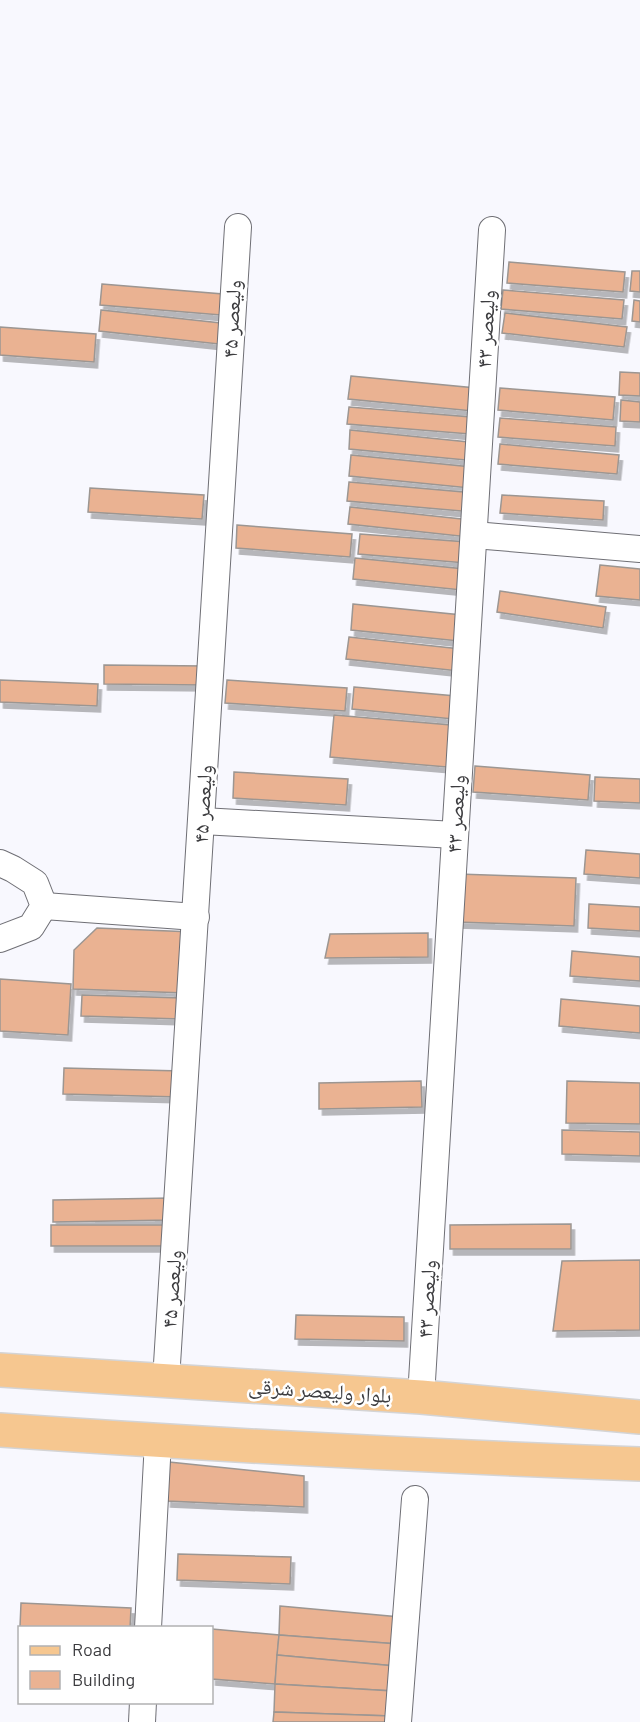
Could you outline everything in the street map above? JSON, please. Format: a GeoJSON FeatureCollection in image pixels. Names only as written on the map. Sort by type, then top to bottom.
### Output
{"type":"FeatureCollection","features":[{"type":"Feature","properties":{"kind":"main road","name":"بلوار ولیعصر شرقی"},"geometry":{"type":"LineString","coordinates":[[0,1370],[421,1398],[640,1417]]}},
{"type":"Feature","properties":{"kind":"main road"},"geometry":{"type":"LineString","coordinates":[[0,1430],[158,1442],[640,1464]]}},
{"type":"Feature","properties":{"kind":"street","name":"ولیعصر ۴۵"},"geometry":{"type":"LineString","coordinates":[[166,1380],[238,228]]}},
{"type":"Feature","properties":{"kind":"street","name":"ولیعصر ۴۳"},"geometry":{"type":"LineString","coordinates":[[421,1398],[492,230]]}},
{"type":"Feature","properties":{"kind":"street"},"geometry":{"type":"LineString","coordinates":[[474,536],[640,549]]}},
{"type":"Feature","properties":{"kind":"street"},"geometry":{"type":"LineString","coordinates":[[202,821],[455,835]]}},
{"type":"Feature","properties":{"kind":"street"},"geometry":{"type":"LineString","coordinates":[[0,863],[35,883],[45,906]]}},
{"type":"Feature","properties":{"kind":"street"},"geometry":{"type":"LineString","coordinates":[[45,906],[196,917]]}},
{"type":"Feature","properties":{"kind":"street"},"geometry":{"type":"LineString","coordinates":[[0,939],[31,927],[45,906]]}},
{"type":"Feature","properties":{"kind":"street"},"geometry":{"type":"LineString","coordinates":[[148,1626],[158,1442]]}},
{"type":"Feature","properties":{"kind":"street"},"geometry":{"type":"LineString","coordinates":[[398,1722],[415,1499]]}},
{"type":"Feature","properties":{"kind":"street"},"geometry":{"type":"LineString","coordinates":[[142,1722],[143,1704]]}},
{"type":"Feature","properties":{"kind":"building"},"geometry":{"type":"Polygon","coordinates":[[[509,262],[625,272],[623,292],[507,283],[509,262]]]}},
{"type":"Feature","properties":{"kind":"building"},"geometry":{"type":"Polygon","coordinates":[[[632,271],[640,271],[640,292],[630,291],[632,271]]]}},
{"type":"Feature","properties":{"kind":"building"},"geometry":{"type":"Polygon","coordinates":[[[102,284],[223,294],[221,315],[100,305],[102,284]]]}},
{"type":"Feature","properties":{"kind":"building"},"geometry":{"type":"Polygon","coordinates":[[[503,290],[624,300],[622,319],[501,309],[503,290]]]}},
{"type":"Feature","properties":{"kind":"building"},"geometry":{"type":"Polygon","coordinates":[[[634,300],[640,301],[640,322],[632,321],[634,300]]]}},
{"type":"Feature","properties":{"kind":"building"},"geometry":{"type":"Polygon","coordinates":[[[101,310],[221,323],[219,344],[99,331],[101,310]]]}},
{"type":"Feature","properties":{"kind":"building"},"geometry":{"type":"Polygon","coordinates":[[[505,313],[627,327],[624,347],[502,333],[505,313]]]}},
{"type":"Feature","properties":{"kind":"building"},"geometry":{"type":"Polygon","coordinates":[[[0,327],[96,334],[94,362],[0,355],[0,327]]]}},
{"type":"Feature","properties":{"kind":"building"},"geometry":{"type":"Polygon","coordinates":[[[620,372],[640,373],[640,396],[619,395],[620,372]]]}},
{"type":"Feature","properties":{"kind":"building"},"geometry":{"type":"Polygon","coordinates":[[[351,376],[476,388],[473,411],[348,399],[351,376]]]}},
{"type":"Feature","properties":{"kind":"building"},"geometry":{"type":"Polygon","coordinates":[[[500,388],[615,397],[613,420],[498,410],[500,388]]]}},
{"type":"Feature","properties":{"kind":"building"},"geometry":{"type":"Polygon","coordinates":[[[621,400],[640,402],[640,422],[620,421],[621,400]]]}},
{"type":"Feature","properties":{"kind":"building"},"geometry":{"type":"Polygon","coordinates":[[[349,407],[471,417],[470,434],[347,424],[349,407]]]}},
{"type":"Feature","properties":{"kind":"building"},"geometry":{"type":"Polygon","coordinates":[[[500,418],[616,427],[615,446],[498,437],[500,418]]]}},
{"type":"Feature","properties":{"kind":"building"},"geometry":{"type":"Polygon","coordinates":[[[350,430],[469,442],[466,460],[349,449],[350,430]]]}},
{"type":"Feature","properties":{"kind":"building"},"geometry":{"type":"Polygon","coordinates":[[[500,444],[619,455],[617,474],[498,464],[500,444]]]}},
{"type":"Feature","properties":{"kind":"building"},"geometry":{"type":"Polygon","coordinates":[[[351,455],[472,467],[470,488],[349,476],[351,455]]]}},
{"type":"Feature","properties":{"kind":"building"},"geometry":{"type":"Polygon","coordinates":[[[349,482],[475,493],[473,512],[347,501],[349,482]]]}},
{"type":"Feature","properties":{"kind":"building"},"geometry":{"type":"Polygon","coordinates":[[[90,488],[204,495],[202,519],[88,512],[90,488]]]}},
{"type":"Feature","properties":{"kind":"building"},"geometry":{"type":"Polygon","coordinates":[[[502,495],[604,501],[603,520],[500,513],[502,495]]]}},
{"type":"Feature","properties":{"kind":"building"},"geometry":{"type":"Polygon","coordinates":[[[350,507],[471,520],[469,537],[348,524],[350,507]]]}},
{"type":"Feature","properties":{"kind":"building"},"geometry":{"type":"Polygon","coordinates":[[[237,525],[352,534],[350,557],[236,548],[237,525]]]}},
{"type":"Feature","properties":{"kind":"building"},"geometry":{"type":"Polygon","coordinates":[[[360,534],[467,542],[466,563],[358,554],[360,534]]]}},
{"type":"Feature","properties":{"kind":"building"},"geometry":{"type":"Polygon","coordinates":[[[355,558],[465,569],[462,590],[353,579],[355,558]]]}},
{"type":"Feature","properties":{"kind":"building"},"geometry":{"type":"Polygon","coordinates":[[[600,565],[640,569],[640,600],[596,596],[600,565]]]}},
{"type":"Feature","properties":{"kind":"building"},"geometry":{"type":"Polygon","coordinates":[[[500,591],[606,607],[603,628],[497,612],[500,591]]]}},
{"type":"Feature","properties":{"kind":"building"},"geometry":{"type":"Polygon","coordinates":[[[353,604],[462,615],[459,641],[351,630],[353,604]]]}},
{"type":"Feature","properties":{"kind":"building"},"geometry":{"type":"Polygon","coordinates":[[[349,637],[461,649],[459,671],[346,659],[349,637]]]}},
{"type":"Feature","properties":{"kind":"building"},"geometry":{"type":"Polygon","coordinates":[[[104,665],[206,666],[206,685],[104,684],[104,665]]]}},
{"type":"Feature","properties":{"kind":"building"},"geometry":{"type":"Polygon","coordinates":[[[0,680],[98,684],[97,706],[0,702],[0,680]]]}},
{"type":"Feature","properties":{"kind":"building"},"geometry":{"type":"Polygon","coordinates":[[[227,680],[347,688],[345,711],[225,703],[227,680]]]}},
{"type":"Feature","properties":{"kind":"building"},"geometry":{"type":"Polygon","coordinates":[[[354,687],[456,696],[453,719],[352,709],[354,687]]]}},
{"type":"Feature","properties":{"kind":"building"},"geometry":{"type":"Polygon","coordinates":[[[334,715],[451,725],[447,767],[330,757],[334,715]]]}},
{"type":"Feature","properties":{"kind":"building"},"geometry":{"type":"Polygon","coordinates":[[[475,766],[590,775],[588,800],[473,792],[475,766]]]}},
{"type":"Feature","properties":{"kind":"building"},"geometry":{"type":"Polygon","coordinates":[[[234,772],[348,779],[346,805],[233,798],[234,772]]]}},
{"type":"Feature","properties":{"kind":"building"},"geometry":{"type":"Polygon","coordinates":[[[595,777],[640,779],[640,803],[594,801],[595,777]]]}},
{"type":"Feature","properties":{"kind":"building"},"geometry":{"type":"Polygon","coordinates":[[[586,850],[640,854],[640,878],[584,874],[586,850]]]}},
{"type":"Feature","properties":{"kind":"building"},"geometry":{"type":"Polygon","coordinates":[[[458,874],[576,878],[574,926],[456,922],[458,874]]]}},
{"type":"Feature","properties":{"kind":"building"},"geometry":{"type":"Polygon","coordinates":[[[589,904],[640,907],[640,931],[588,928],[589,904]]]}},
{"type":"Feature","properties":{"kind":"building"},"geometry":{"type":"Polygon","coordinates":[[[97,928],[193,932],[186,993],[73,989],[74,950],[97,928]]]}},
{"type":"Feature","properties":{"kind":"building"},"geometry":{"type":"Polygon","coordinates":[[[428,933],[428,957],[325,958],[330,934],[428,933]]]}},
{"type":"Feature","properties":{"kind":"building"},"geometry":{"type":"Polygon","coordinates":[[[572,951],[640,957],[640,981],[570,976],[572,951]]]}},
{"type":"Feature","properties":{"kind":"building"},"geometry":{"type":"Polygon","coordinates":[[[0,979],[71,984],[68,1035],[0,1031],[0,979]]]}},
{"type":"Feature","properties":{"kind":"building"},"geometry":{"type":"Polygon","coordinates":[[[82,995],[182,998],[181,1019],[81,1016],[82,995]]]}},
{"type":"Feature","properties":{"kind":"building"},"geometry":{"type":"Polygon","coordinates":[[[561,999],[640,1006],[640,1033],[559,1026],[561,999]]]}},
{"type":"Feature","properties":{"kind":"building"},"geometry":{"type":"Polygon","coordinates":[[[64,1068],[181,1071],[180,1097],[63,1094],[64,1068]]]}},
{"type":"Feature","properties":{"kind":"building"},"geometry":{"type":"Polygon","coordinates":[[[421,1081],[422,1107],[319,1109],[319,1083],[421,1081]]]}},
{"type":"Feature","properties":{"kind":"building"},"geometry":{"type":"Polygon","coordinates":[[[567,1081],[640,1083],[640,1124],[566,1123],[567,1081]]]}},
{"type":"Feature","properties":{"kind":"building"},"geometry":{"type":"Polygon","coordinates":[[[562,1130],[640,1132],[640,1156],[562,1154],[562,1130]]]}},
{"type":"Feature","properties":{"kind":"building"},"geometry":{"type":"Polygon","coordinates":[[[171,1198],[171,1220],[53,1222],[53,1200],[171,1198]]]}},
{"type":"Feature","properties":{"kind":"building"},"geometry":{"type":"Polygon","coordinates":[[[571,1224],[571,1249],[450,1249],[450,1225],[571,1224]]]}},
{"type":"Feature","properties":{"kind":"building"},"geometry":{"type":"Polygon","coordinates":[[[51,1225],[169,1225],[169,1246],[51,1246],[51,1225]]]}},
{"type":"Feature","properties":{"kind":"building"},"geometry":{"type":"Polygon","coordinates":[[[640,1260],[640,1330],[553,1331],[562,1261],[640,1260]]]}},
{"type":"Feature","properties":{"kind":"building"},"geometry":{"type":"Polygon","coordinates":[[[296,1315],[404,1317],[404,1341],[295,1339],[296,1315]]]}},
{"type":"Feature","properties":{"kind":"building"},"geometry":{"type":"Polygon","coordinates":[[[169,1462],[304,1476],[304,1507],[167,1501],[169,1462]]]}},
{"type":"Feature","properties":{"kind":"building"},"geometry":{"type":"Polygon","coordinates":[[[178,1554],[291,1557],[290,1584],[177,1580],[178,1554]]]}},
{"type":"Feature","properties":{"kind":"building"},"geometry":{"type":"Polygon","coordinates":[[[21,1603],[131,1608],[130,1626],[20,1626],[21,1603]]]}},
{"type":"Feature","properties":{"kind":"building"},"geometry":{"type":"Polygon","coordinates":[[[280,1606],[400,1617],[398,1644],[279,1635],[280,1606]]]}},
{"type":"Feature","properties":{"kind":"building"},"geometry":{"type":"Polygon","coordinates":[[[213,1629],[279,1635],[275,1684],[213,1679],[213,1629]]]}},
{"type":"Feature","properties":{"kind":"building"},"geometry":{"type":"Polygon","coordinates":[[[279,1635],[398,1644],[395,1666],[277,1655],[279,1635]]]}},
{"type":"Feature","properties":{"kind":"building"},"geometry":{"type":"Polygon","coordinates":[[[277,1655],[395,1666],[393,1691],[275,1684],[277,1655]]]}},
{"type":"Feature","properties":{"kind":"building"},"geometry":{"type":"Polygon","coordinates":[[[275,1684],[393,1691],[391,1716],[274,1712],[275,1684]]]}},
{"type":"Feature","properties":{"kind":"building"},"geometry":{"type":"Polygon","coordinates":[[[274,1712],[391,1716],[390,1722],[273,1722],[274,1712]]]}}]}
